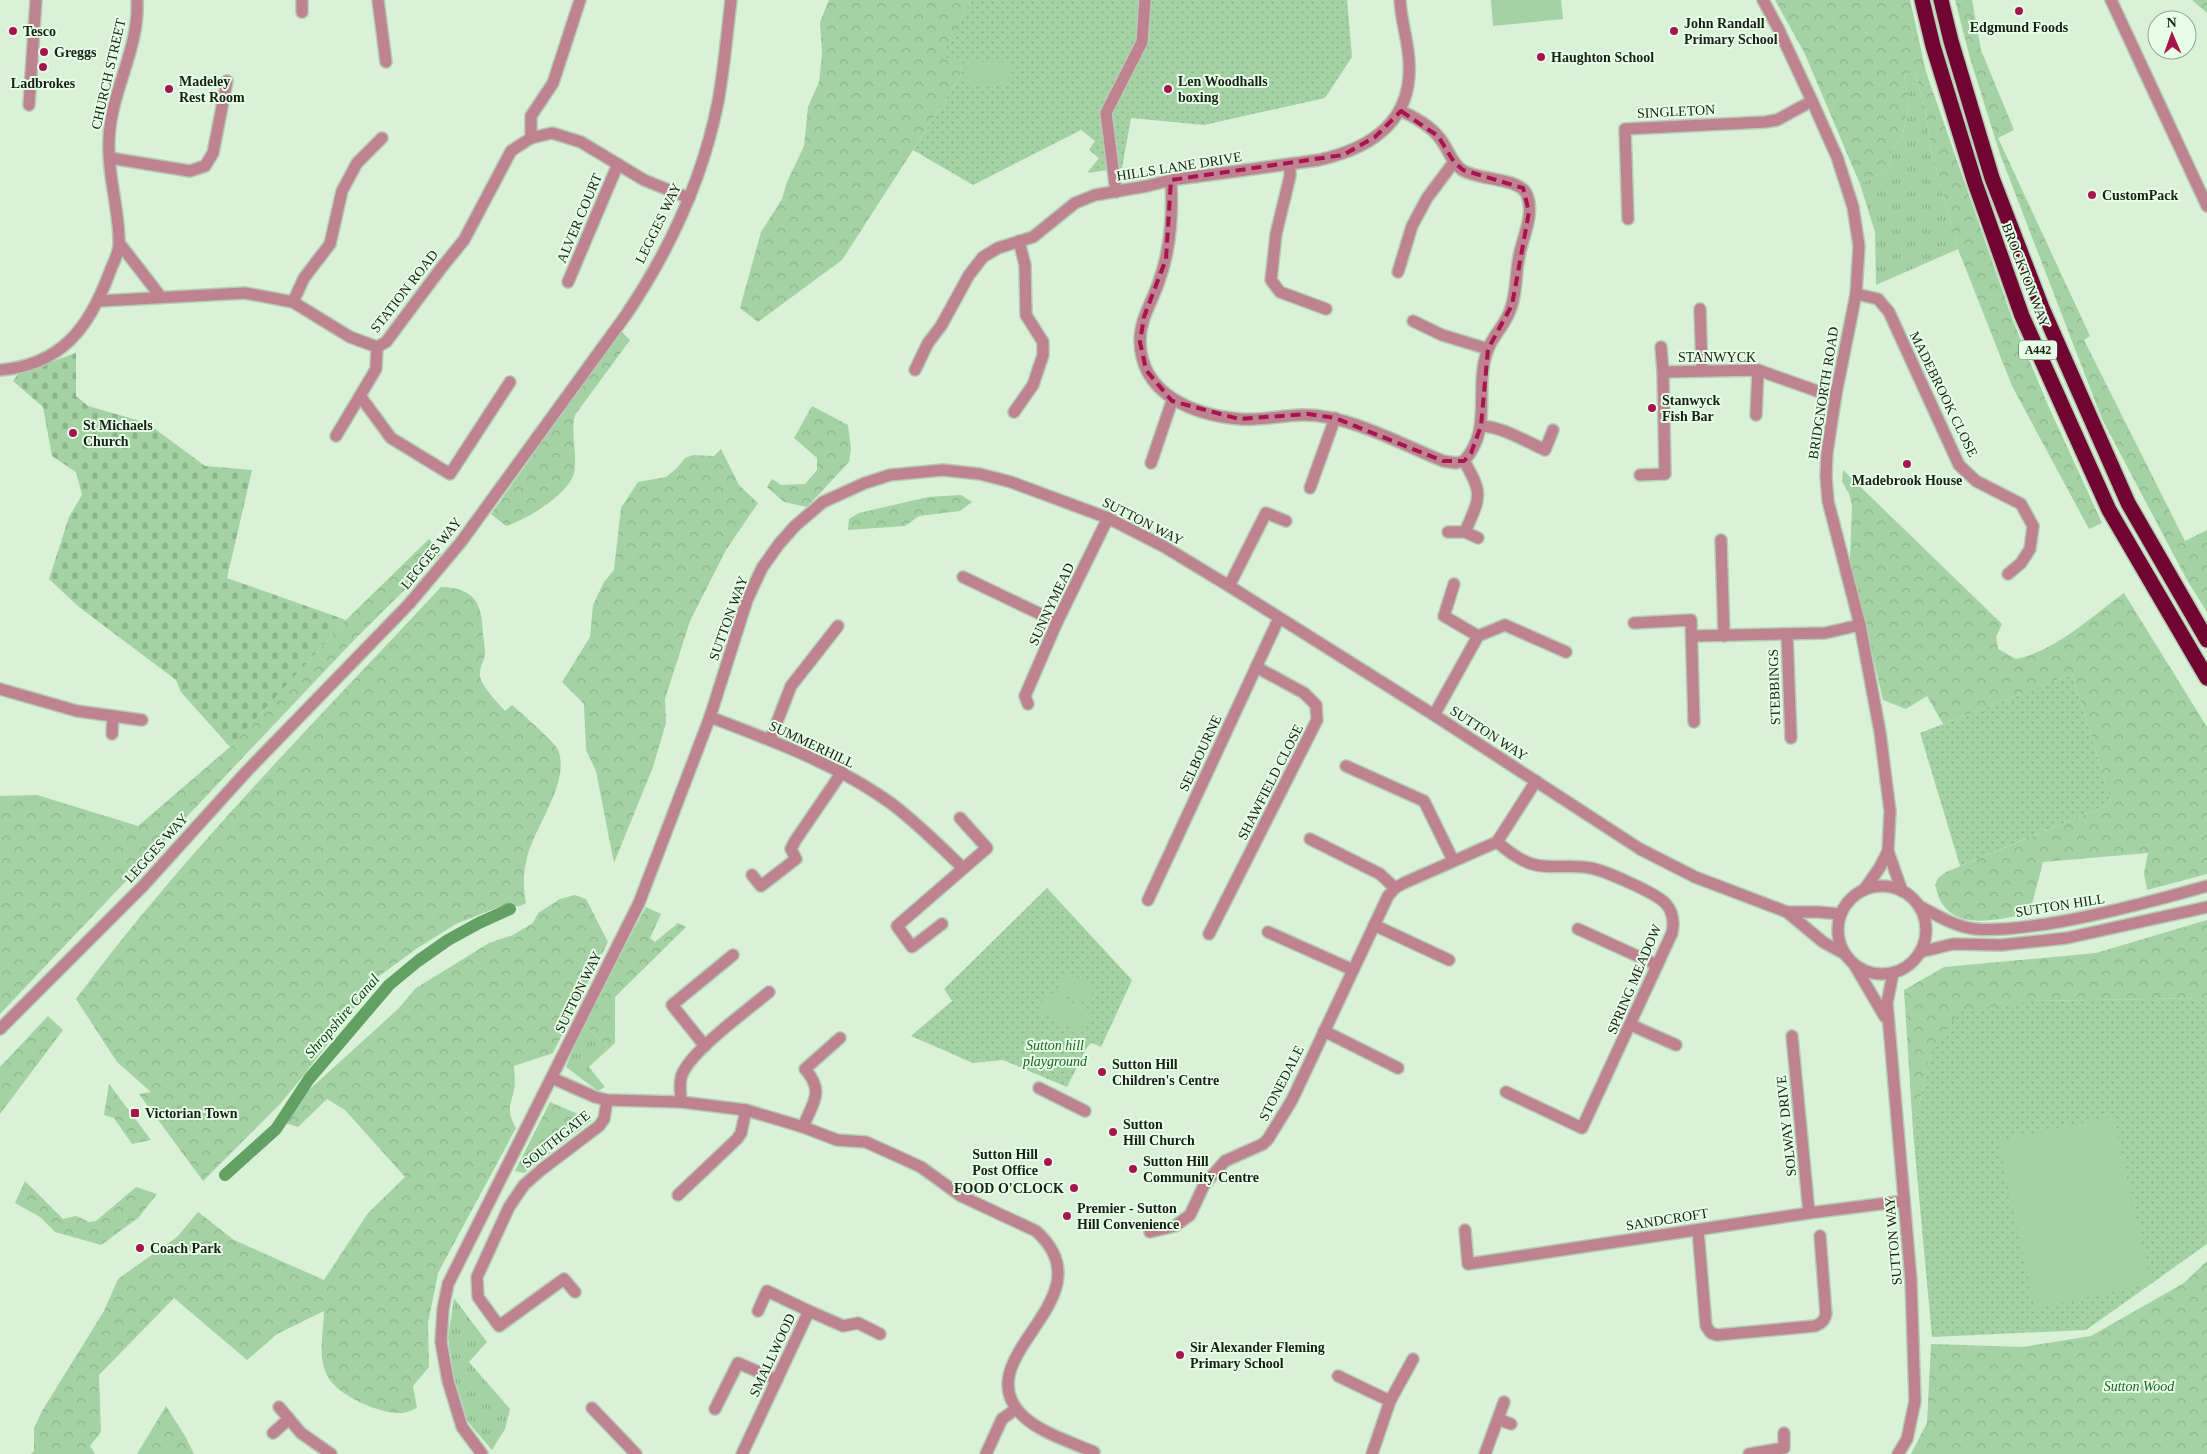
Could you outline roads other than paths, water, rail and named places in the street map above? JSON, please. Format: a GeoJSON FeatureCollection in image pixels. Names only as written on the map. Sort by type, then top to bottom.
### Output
{"type":"FeatureCollection","features":[{"type":"Feature","properties":{"kind":"highway","name":"BROCKTON WAY"},"geometry":{"type":"LineString","coordinates":[[1922,0],[1933,46],[1975,183],[2022,316],[2109,510],[2207,678]]}},
{"type":"Feature","properties":{"kind":"highway","name":"BROCKTON WAY"},"geometry":{"type":"LineString","coordinates":[[1941,0],[1951,41],[1992,178],[2042,308],[2128,503],[2207,640]]}},
{"type":"Feature","properties":{"kind":"street"},"geometry":{"type":"LineString","coordinates":[[28,105],[36,0]]}},
{"type":"Feature","properties":{"kind":"street","name":"CHURCH STREET"},"geometry":{"type":"LineString","coordinates":[[0,370],[40,360],[57,352],[71,341],[98,301],[120,244],[108,141],[113,108],[134,30],[137,11],[136,0]]}},
{"type":"Feature","properties":{"kind":"street"},"geometry":{"type":"LineString","coordinates":[[302,0],[302,12]]}},
{"type":"Feature","properties":{"kind":"street"},"geometry":{"type":"LineString","coordinates":[[378,0],[386,62]]}},
{"type":"Feature","properties":{"kind":"street"},"geometry":{"type":"LineString","coordinates":[[531,138],[532,116],[553,83],[580,0]]}},
{"type":"Feature","properties":{"kind":"street","name":"LEGGES WAY"},"geometry":{"type":"LineString","coordinates":[[0,1029],[143,886],[247,770],[409,604],[461,542],[626,315],[645,285],[689,198],[706,152],[718,102],[730,0]]}},
{"type":"Feature","properties":{"kind":"street"},"geometry":{"type":"LineString","coordinates":[[1116,192],[1106,113],[1142,42],[1145,0]]}},
{"type":"Feature","properties":{"kind":"street","name":"HILLS LANE DRIVE"},"geometry":{"type":"LineString","coordinates":[[914,370],[928,343],[941,326],[978,263],[990,252],[1033,236],[1075,203],[1095,195],[1171,180],[1335,157],[1361,147],[1387,127],[1401,111],[1406,97],[1409,60],[1400,0]]}},
{"type":"Feature","properties":{"kind":"street","name":"BRIDGNORTH ROAD"},"geometry":{"type":"LineString","coordinates":[[1763,0],[1778,28],[1837,157],[1853,207],[1859,246],[1856,294],[1836,394],[1827,453],[1826,476],[1828,502],[1860,625],[1880,732],[1890,810],[1888,851],[1902,891]]}},
{"type":"Feature","properties":{"kind":"street"},"geometry":{"type":"LineString","coordinates":[[2110,0],[2207,206]]}},
{"type":"Feature","properties":{"kind":"street"},"geometry":{"type":"LineString","coordinates":[[110,158],[190,171],[205,166],[213,153],[227,81]]}},
{"type":"Feature","properties":{"kind":"street","name":"SINGLETON"},"geometry":{"type":"LineString","coordinates":[[1628,219],[1625,129],[1765,122],[1777,120],[1812,101]]}},
{"type":"Feature","properties":{"kind":"street"},"geometry":{"type":"LineString","coordinates":[[1171,180],[1172,216],[1166,259],[1158,285],[1144,317],[1140,342],[1142,359],[1146,370],[1153,381],[1172,400],[1203,412],[1239,419],[1308,414],[1335,418],[1443,461],[1456,463],[1464,461],[1476,446],[1481,426],[1482,376],[1488,349],[1512,305],[1519,256],[1527,229],[1528,202],[1523,188],[1517,183],[1474,175],[1463,170],[1454,162],[1438,136],[1409,114],[1401,111]]}},
{"type":"Feature","properties":{"kind":"street","name":"STATION ROAD"},"geometry":{"type":"LineString","coordinates":[[98,301],[245,293],[294,302],[350,337],[377,347],[386,342],[464,240],[511,151],[531,138],[552,134],[581,142],[644,180],[689,198]]}},
{"type":"Feature","properties":{"kind":"street"},"geometry":{"type":"LineString","coordinates":[[294,302],[304,278],[330,244],[342,191],[364,147],[382,138]]}},
{"type":"Feature","properties":{"kind":"street"},"geometry":{"type":"LineString","coordinates":[[1398,272],[1412,226],[1427,198],[1454,162]]}},
{"type":"Feature","properties":{"kind":"street","name":"ALVER COURT"},"geometry":{"type":"LineString","coordinates":[[568,282],[618,164]]}},
{"type":"Feature","properties":{"kind":"street"},"geometry":{"type":"LineString","coordinates":[[1290,164],[1290,176],[1276,234],[1271,280],[1280,292],[1326,309]]}},
{"type":"Feature","properties":{"kind":"street"},"geometry":{"type":"LineString","coordinates":[[1014,412],[1033,385],[1043,356],[1042,342],[1026,315],[1025,265],[1019,241]]}},
{"type":"Feature","properties":{"kind":"street"},"geometry":{"type":"LineString","coordinates":[[120,244],[161,297]]}},
{"type":"Feature","properties":{"kind":"street","name":"MADEBROOK CLOSE"},"geometry":{"type":"LineString","coordinates":[[1856,294],[1878,299],[1889,312],[1959,465],[1976,481],[2021,504],[2033,526],[2030,549],[2022,563],[2008,574]]}},
{"type":"Feature","properties":{"kind":"street"},"geometry":{"type":"LineString","coordinates":[[1700,310],[1702,371]]}},
{"type":"Feature","properties":{"kind":"street"},"geometry":{"type":"LineString","coordinates":[[1413,321],[1442,335],[1488,349]]}},
{"type":"Feature","properties":{"kind":"street"},"geometry":{"type":"LineString","coordinates":[[336,436],[376,369],[377,347]]}},
{"type":"Feature","properties":{"kind":"street"},"geometry":{"type":"LineString","coordinates":[[1662,347],[1663,372]]}},
{"type":"Feature","properties":{"kind":"street"},"geometry":{"type":"LineString","coordinates":[[1756,415],[1758,370]]}},
{"type":"Feature","properties":{"kind":"street","name":"STANWYCK"},"geometry":{"type":"LineString","coordinates":[[1640,475],[1665,474],[1663,372],[1758,370],[1817,391],[1836,394]]}},
{"type":"Feature","properties":{"kind":"street"},"geometry":{"type":"LineString","coordinates":[[360,396],[391,438],[450,474],[510,382]]}},
{"type":"Feature","properties":{"kind":"street"},"geometry":{"type":"LineString","coordinates":[[487,393],[498,400]]}},
{"type":"Feature","properties":{"kind":"street"},"geometry":{"type":"LineString","coordinates":[[1152,464],[1172,400]]}},
{"type":"Feature","properties":{"kind":"street"},"geometry":{"type":"LineString","coordinates":[[1310,488],[1335,418]]}},
{"type":"Feature","properties":{"kind":"street"},"geometry":{"type":"LineString","coordinates":[[1481,426],[1490,426],[1507,432],[1545,450],[1553,430]]}},
{"type":"Feature","properties":{"kind":"street"},"geometry":{"type":"LineString","coordinates":[[1464,461],[1477,483],[1478,492],[1477,502],[1465,532]]}},
{"type":"Feature","properties":{"kind":"street","name":"SUTTON WAY"},"geometry":{"type":"LineString","coordinates":[[482,1454],[462,1426],[448,1381],[441,1342],[443,1309],[448,1284],[639,903],[710,717],[748,600],[762,568],[795,526],[830,499],[865,483],[890,475],[943,470],[980,474],[1011,482],[1108,518],[1163,546],[1229,586],[1640,849],[1695,877],[1787,912],[1823,942],[1845,954]]}},
{"type":"Feature","properties":{"kind":"street"},"geometry":{"type":"LineString","coordinates":[[1229,586],[1266,513],[1286,521]]}},
{"type":"Feature","properties":{"kind":"street","name":"SUNNYMEAD"},"geometry":{"type":"LineString","coordinates":[[1028,704],[1025,696],[1057,622],[1108,518]]}},
{"type":"Feature","properties":{"kind":"street"},"geometry":{"type":"LineString","coordinates":[[1448,532],[1465,532],[1478,538]]}},
{"type":"Feature","properties":{"kind":"street"},"geometry":{"type":"LineString","coordinates":[[1721,540],[1724,636]]}},
{"type":"Feature","properties":{"kind":"street"},"geometry":{"type":"LineString","coordinates":[[963,577],[1057,622]]}},
{"type":"Feature","properties":{"kind":"street"},"geometry":{"type":"LineString","coordinates":[[1454,584],[1444,616],[1478,636]]}},
{"type":"Feature","properties":{"kind":"street","name":"SELBOURNE"},"geometry":{"type":"LineString","coordinates":[[1148,900],[1279,618]]}},
{"type":"Feature","properties":{"kind":"street"},"geometry":{"type":"LineString","coordinates":[[1634,623],[1691,620],[1694,722]]}},
{"type":"Feature","properties":{"kind":"street"},"geometry":{"type":"LineString","coordinates":[[1434,716],[1478,636],[1505,625],[1566,652]]}},
{"type":"Feature","properties":{"kind":"street","name":"STEBBINGS"},"geometry":{"type":"LineString","coordinates":[[1692,636],[1824,633],[1860,625]]}},
{"type":"Feature","properties":{"kind":"street"},"geometry":{"type":"LineString","coordinates":[[770,740],[791,686],[838,626]]}},
{"type":"Feature","properties":{"kind":"street","name":"STEBBINGS"},"geometry":{"type":"LineString","coordinates":[[1787,634],[1791,738]]}},
{"type":"Feature","properties":{"kind":"street","name":"SHAWFIELD CLOSE"},"geometry":{"type":"LineString","coordinates":[[1209,934],[1318,720],[1316,705],[1304,693],[1256,667]]}},
{"type":"Feature","properties":{"kind":"street"},"geometry":{"type":"LineString","coordinates":[[0,689],[77,711],[142,720]]}},
{"type":"Feature","properties":{"kind":"street"},"geometry":{"type":"LineString","coordinates":[[112,734],[113,716]]}},
{"type":"Feature","properties":{"kind":"street","name":"SUMMERHILL"},"geometry":{"type":"LineString","coordinates":[[710,717],[770,740],[842,772],[891,804],[963,868]]}},
{"type":"Feature","properties":{"kind":"street"},"geometry":{"type":"LineString","coordinates":[[1346,766],[1424,801],[1453,860]]}},
{"type":"Feature","properties":{"kind":"street"},"geometry":{"type":"LineString","coordinates":[[752,875],[761,886],[796,859],[791,849],[795,841],[842,772]]}},
{"type":"Feature","properties":{"kind":"street"},"geometry":{"type":"LineString","coordinates":[[1310,839],[1380,874],[1395,888],[1453,860],[1497,842],[1536,781]]}},
{"type":"Feature","properties":{"kind":"street"},"geometry":{"type":"LineString","coordinates":[[942,924],[912,947],[897,926],[987,848],[960,818]]}},
{"type":"Feature","properties":{"kind":"street","name":"SPRING MEADOW"},"geometry":{"type":"LineString","coordinates":[[1497,842],[1519,858],[1536,866],[1591,868],[1654,896],[1665,903],[1671,911],[1673,927],[1631,1024],[1582,1128],[1506,1092]]}},
{"type":"Feature","properties":{"kind":"street"},"geometry":{"type":"LineString","coordinates":[[1864,890],[1885,886],[1902,891],[1919,906],[1926,928],[1924,943],[1920,952],[1909,965],[1893,973],[1871,972],[1855,965],[1845,954],[1838,932],[1841,914],[1848,902],[1864,890],[1880,867],[1888,851]]}},
{"type":"Feature","properties":{"kind":"street","name":"SUTTON HILL"},"geometry":{"type":"LineString","coordinates":[[1919,906],[1959,925],[1975,929],[1995,929],[2082,918],[2134,907],[2207,886]]}},
{"type":"Feature","properties":{"kind":"street","name":"STONEDALE"},"geometry":{"type":"LineString","coordinates":[[1150,1232],[1175,1226],[1190,1215],[1204,1185],[1219,1165],[1268,1140],[1286,1112],[1388,896],[1395,888]]}},
{"type":"Feature","properties":{"kind":"street"},"geometry":{"type":"LineString","coordinates":[[1920,952],[1953,944],[2001,945],[2067,938],[2207,907]]}},
{"type":"Feature","properties":{"kind":"street","name":"SUTTON WAY"},"geometry":{"type":"LineString","coordinates":[[1787,912],[1841,914]]}},
{"type":"Feature","properties":{"kind":"street"},"geometry":{"type":"LineString","coordinates":[[1374,925],[1449,960]]}},
{"type":"Feature","properties":{"kind":"street"},"geometry":{"type":"LineString","coordinates":[[1578,929],[1657,965]]}},
{"type":"Feature","properties":{"kind":"street"},"geometry":{"type":"LineString","coordinates":[[1268,932],[1353,970]]}},
{"type":"Feature","properties":{"kind":"street"},"geometry":{"type":"LineString","coordinates":[[705,1046],[672,1006],[733,956]]}},
{"type":"Feature","properties":{"kind":"street","name":"SUTTON WAY"},"geometry":{"type":"LineString","coordinates":[[1855,965],[1878,1002],[1888,1023]]}},
{"type":"Feature","properties":{"kind":"street","name":"SUTTON WAY"},"geometry":{"type":"LineString","coordinates":[[1893,973],[1887,1002],[1888,1023],[1912,1280],[1915,1402],[1907,1439],[1898,1454]]}},
{"type":"Feature","properties":{"kind":"street"},"geometry":{"type":"LineString","coordinates":[[681,1102],[681,1078],[685,1069],[705,1046],[769,992]]}},
{"type":"Feature","properties":{"kind":"street"},"geometry":{"type":"LineString","coordinates":[[1631,1024],[1676,1045]]}},
{"type":"Feature","properties":{"kind":"street"},"geometry":{"type":"LineString","coordinates":[[1324,1031],[1398,1068]]}},
{"type":"Feature","properties":{"kind":"street","name":"SOLWAY DRIVE"},"geometry":{"type":"LineString","coordinates":[[1792,1036],[1809,1213]]}},
{"type":"Feature","properties":{"kind":"street"},"geometry":{"type":"LineString","coordinates":[[803,1127],[816,1094],[815,1080],[805,1069],[840,1038]]}},
{"type":"Feature","properties":{"kind":"street","name":"SOUTHGATE"},"geometry":{"type":"LineString","coordinates":[[552,1078],[595,1097],[607,1100],[681,1102],[746,1110],[803,1127],[837,1140],[866,1142],[921,1168],[961,1196],[1036,1231],[1050,1246],[1058,1264],[1059,1275],[1053,1299],[1038,1324],[1021,1346],[1012,1364],[1009,1388],[1010,1399],[1016,1409]]}},
{"type":"Feature","properties":{"kind":"street"},"geometry":{"type":"LineString","coordinates":[[1039,1088],[1086,1111]]}},
{"type":"Feature","properties":{"kind":"street","name":"SOUTHGATE"},"geometry":{"type":"LineString","coordinates":[[575,1292],[564,1279],[499,1326],[478,1297],[477,1277],[509,1207],[519,1192],[541,1170],[599,1126],[604,1119],[607,1100]]}},
{"type":"Feature","properties":{"kind":"street"},"geometry":{"type":"LineString","coordinates":[[678,1195],[737,1139],[741,1133],[746,1110]]}},
{"type":"Feature","properties":{"kind":"street","name":"SANDCROFT"},"geometry":{"type":"LineString","coordinates":[[1465,1230],[1468,1264],[1809,1213],[1904,1201]]}},
{"type":"Feature","properties":{"kind":"street"},"geometry":{"type":"LineString","coordinates":[[1698,1230],[1706,1326],[1711,1333],[1717,1335],[1821,1324],[1825,1320],[1826,1314],[1820,1236]]}},
{"type":"Feature","properties":{"kind":"street"},"geometry":{"type":"LineString","coordinates":[[758,1311],[768,1291],[808,1311]]}},
{"type":"Feature","properties":{"kind":"street","name":"SMALLWOOD"},"geometry":{"type":"LineString","coordinates":[[746,1452],[808,1311],[843,1326],[858,1323],[880,1334]]}},
{"type":"Feature","properties":{"kind":"street"},"geometry":{"type":"LineString","coordinates":[[1372,1454],[1390,1401],[1413,1359]]}},
{"type":"Feature","properties":{"kind":"street"},"geometry":{"type":"LineString","coordinates":[[715,1409],[738,1363],[777,1380]]}},
{"type":"Feature","properties":{"kind":"street"},"geometry":{"type":"LineString","coordinates":[[1338,1376],[1390,1401]]}},
{"type":"Feature","properties":{"kind":"street"},"geometry":{"type":"LineString","coordinates":[[1485,1454],[1504,1402]]}},
{"type":"Feature","properties":{"kind":"street"},"geometry":{"type":"LineString","coordinates":[[279,1407],[301,1433],[331,1454]]}},
{"type":"Feature","properties":{"kind":"street"},"geometry":{"type":"LineString","coordinates":[[592,1408],[636,1454]]}},
{"type":"Feature","properties":{"kind":"street"},"geometry":{"type":"LineString","coordinates":[[986,1454],[1002,1419],[1016,1409],[1023,1417],[1035,1425],[1094,1452],[1093,1454]]}},
{"type":"Feature","properties":{"kind":"street"},"geometry":{"type":"LineString","coordinates":[[273,1433],[289,1419]]}},
{"type":"Feature","properties":{"kind":"street"},"geometry":{"type":"LineString","coordinates":[[1498,1419],[1511,1424]]}},
{"type":"Feature","properties":{"kind":"street"},"geometry":{"type":"LineString","coordinates":[[1749,1454],[1784,1448],[1784,1433]]}},
{"type":"Feature","properties":{"kind":"waterway","name":"Shropshire Canal"},"geometry":{"type":"LineString","coordinates":[[225,1175],[276,1129],[309,1079],[389,985],[448,940],[510,909]]}},
{"type":"Feature","properties":{"kind":"place","name":"Edgmund Foods"},"geometry":{"type":"Point","coordinates":[2019,11]}},
{"type":"Feature","properties":{"kind":"place","name":"Tesco"},"geometry":{"type":"Point","coordinates":[13,31]}},
{"type":"Feature","properties":{"kind":"place","name":"John Randall Primary School"},"geometry":{"type":"Point","coordinates":[1674,31]}},
{"type":"Feature","properties":{"kind":"place","name":"Greggs"},"geometry":{"type":"Point","coordinates":[44,52]}},
{"type":"Feature","properties":{"kind":"place","name":"Haughton School"},"geometry":{"type":"Point","coordinates":[1541,57]}},
{"type":"Feature","properties":{"kind":"place","name":"Ladbrokes"},"geometry":{"type":"Point","coordinates":[43,67]}},
{"type":"Feature","properties":{"kind":"place","name":"Madeley Rest Room"},"geometry":{"type":"Point","coordinates":[169,89]}},
{"type":"Feature","properties":{"kind":"place","name":"Len Woodhalls boxing"},"geometry":{"type":"Point","coordinates":[1168,89]}},
{"type":"Feature","properties":{"kind":"place","name":"CustomPack"},"geometry":{"type":"Point","coordinates":[2092,195]}},
{"type":"Feature","properties":{"kind":"place","name":"Stanwyck Fish Bar"},"geometry":{"type":"Point","coordinates":[1652,408]}},
{"type":"Feature","properties":{"kind":"place","name":"St Michaels Church"},"geometry":{"type":"Point","coordinates":[73,433]}},
{"type":"Feature","properties":{"kind":"place","name":"Madebrook House"},"geometry":{"type":"Point","coordinates":[1907,464]}},
{"type":"Feature","properties":{"kind":"place","name":"Sutton Hill Children's Centre"},"geometry":{"type":"Point","coordinates":[1102,1072]}},
{"type":"Feature","properties":{"kind":"place","name":"Victorian Town"},"geometry":{"type":"Point","coordinates":[135,1113]}},
{"type":"Feature","properties":{"kind":"place","name":"Sutton Hill Church"},"geometry":{"type":"Point","coordinates":[1113,1132]}},
{"type":"Feature","properties":{"kind":"place","name":"Sutton Hill Post Office"},"geometry":{"type":"Point","coordinates":[1048,1162]}},
{"type":"Feature","properties":{"kind":"place","name":"Sutton Hill Community Centre"},"geometry":{"type":"Point","coordinates":[1133,1169]}},
{"type":"Feature","properties":{"kind":"place","name":"FOOD O'CLOCK"},"geometry":{"type":"Point","coordinates":[1074,1188]}},
{"type":"Feature","properties":{"kind":"place","name":"Premier - Sutton Hill Convenience"},"geometry":{"type":"Point","coordinates":[1067,1216]}},
{"type":"Feature","properties":{"kind":"place","name":"Coach Park"},"geometry":{"type":"Point","coordinates":[140,1248]}},
{"type":"Feature","properties":{"kind":"place","name":"Sir Alexander Fleming Primary School"},"geometry":{"type":"Point","coordinates":[1180,1355]}},
{"type":"Feature","properties":{"kind":"park label","name":"Sutton hill playground"},"geometry":{"type":"Point","coordinates":[1055,1054]}},
{"type":"Feature","properties":{"kind":"park label","name":"Sutton Wood"},"geometry":{"type":"Point","coordinates":[2139,1386]}}]}
